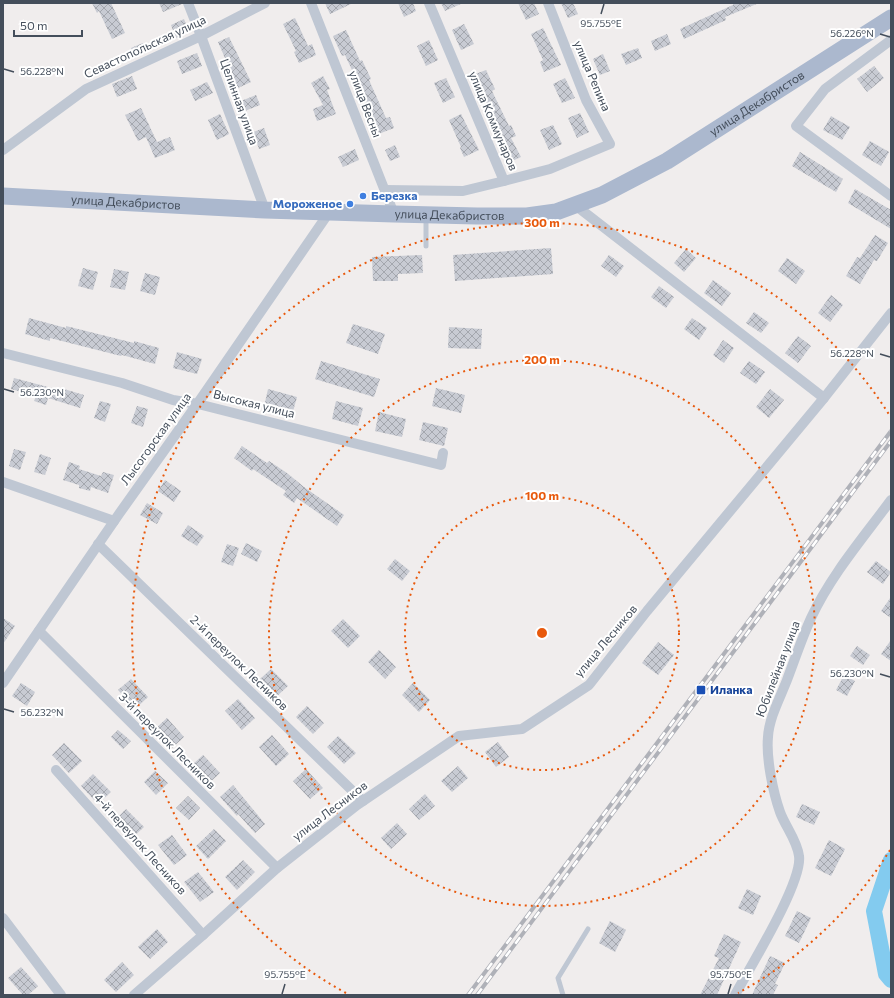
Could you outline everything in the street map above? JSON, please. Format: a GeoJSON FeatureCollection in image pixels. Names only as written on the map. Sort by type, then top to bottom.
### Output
{"type":"FeatureCollection","features":[{"type":"Feature","properties":{"kind":"main road","name":"улица Декабристов"},"geometry":{"type":"LineString","coordinates":[[3,196],[265,210],[426,215],[527,216],[556,212],[602,195],[667,161],[891,18]]}},
{"type":"Feature","properties":{"kind":"street","name":"Целинная улица"},"geometry":{"type":"LineString","coordinates":[[188,3],[265,210]]}},
{"type":"Feature","properties":{"kind":"street","name":"Севастопольская улица"},"geometry":{"type":"LineString","coordinates":[[3,150],[86,89],[201,36],[265,3]]}},
{"type":"Feature","properties":{"kind":"street","name":"улица Весны"},"geometry":{"type":"LineString","coordinates":[[311,3],[394,214]]}},
{"type":"Feature","properties":{"kind":"street","name":"улица Коммунаров"},"geometry":{"type":"LineString","coordinates":[[385,190],[463,191],[504,181],[429,3]]}},
{"type":"Feature","properties":{"kind":"street","name":"улица Репина"},"geometry":{"type":"LineString","coordinates":[[504,181],[550,169],[610,144],[586,100],[548,3]]}},
{"type":"Feature","properties":{"kind":"street"},"geometry":{"type":"LineString","coordinates":[[891,40],[825,89],[796,126],[891,196]]}},
{"type":"Feature","properties":{"kind":"street"},"geometry":{"type":"LineString","coordinates":[[575,205],[824,398]]}},
{"type":"Feature","properties":{"kind":"street","name":"Лысогорская улица"},"geometry":{"type":"LineString","coordinates":[[3,683],[114,521],[198,404],[330,211]]}},
{"type":"Feature","properties":{"kind":"street","name":"улица Лесников"},"geometry":{"type":"LineString","coordinates":[[134,995],[277,868],[363,801],[460,736],[522,729],[589,685],[647,611],[824,398],[891,313]]}},
{"type":"Feature","properties":{"kind":"street","name":"Высокая улица"},"geometry":{"type":"LineString","coordinates":[[3,353],[122,383],[173,400],[198,404],[441,464],[443,453]]}},
{"type":"Feature","properties":{"kind":"street"},"geometry":{"type":"LineString","coordinates":[[3,482],[114,521]]}},
{"type":"Feature","properties":{"kind":"street","name":"Юбилейная улица"},"geometry":{"type":"LineString","coordinates":[[735,995],[775,922],[789,893],[799,867],[799,856],[795,843],[780,812],[767,753],[768,735],[772,717],[812,617],[839,569],[891,500]]}},
{"type":"Feature","properties":{"kind":"street","name":"2-й переулок Лесников"},"geometry":{"type":"LineString","coordinates":[[98,544],[363,801]]}},
{"type":"Feature","properties":{"kind":"street","name":"3-й переулок Лесников"},"geometry":{"type":"LineString","coordinates":[[39,631],[277,868]]}},
{"type":"Feature","properties":{"kind":"street","name":"4-й переулок Лесников"},"geometry":{"type":"LineString","coordinates":[[56,770],[203,935]]}},
{"type":"Feature","properties":{"kind":"street"},"geometry":{"type":"LineString","coordinates":[[3,918],[61,995]]}},
{"type":"Feature","properties":{"kind":"lane"},"geometry":{"type":"LineString","coordinates":[[426,215],[426,246]]}},
{"type":"Feature","properties":{"kind":"lane"},"geometry":{"type":"LineString","coordinates":[[563,995],[558,978],[588,929]]}},
{"type":"Feature","properties":{"kind":"building"},"geometry":{"type":"Polygon","coordinates":[[[92,3],[111,3],[125,33],[112,39],[99,11],[97,13],[92,3]]]}},
{"type":"Feature","properties":{"kind":"building"},"geometry":{"type":"Polygon","coordinates":[[[159,3],[182,3],[182,4],[163,12],[159,3]]]}},
{"type":"Feature","properties":{"kind":"building"},"geometry":{"type":"Polygon","coordinates":[[[325,3],[353,3],[330,14],[325,3]]]}},
{"type":"Feature","properties":{"kind":"building"},"geometry":{"type":"Polygon","coordinates":[[[398,3],[413,3],[416,11],[404,17],[398,3]]]}},
{"type":"Feature","properties":{"kind":"building"},"geometry":{"type":"Polygon","coordinates":[[[441,3],[463,3],[445,11],[441,3]]]}},
{"type":"Feature","properties":{"kind":"building"},"geometry":{"type":"Polygon","coordinates":[[[518,3],[534,3],[539,14],[526,20],[518,3]]]}},
{"type":"Feature","properties":{"kind":"building"},"geometry":{"type":"Polygon","coordinates":[[[561,3],[573,3],[578,14],[568,18],[561,3]]]}},
{"type":"Feature","properties":{"kind":"building"},"geometry":{"type":"Polygon","coordinates":[[[733,3],[759,3],[725,17],[726,20],[684,39],[680,29],[733,5],[733,3]]]}},
{"type":"Feature","properties":{"kind":"building"},"geometry":{"type":"Polygon","coordinates":[[[295,18],[308,46],[312,44],[316,55],[299,63],[294,52],[296,51],[283,24],[295,18]]]}},
{"type":"Feature","properties":{"kind":"building"},"geometry":{"type":"Polygon","coordinates":[[[184,19],[189,32],[176,38],[171,25],[184,19]]]}},
{"type":"Feature","properties":{"kind":"building"},"geometry":{"type":"Polygon","coordinates":[[[464,24],[474,44],[461,50],[452,30],[464,24]]]}},
{"type":"Feature","properties":{"kind":"building"},"geometry":{"type":"Polygon","coordinates":[[[543,28],[561,65],[544,72],[540,62],[543,60],[531,34],[543,28]]]}},
{"type":"Feature","properties":{"kind":"building"},"geometry":{"type":"Polygon","coordinates":[[[346,30],[360,61],[362,60],[371,79],[369,80],[386,118],[390,117],[394,128],[376,135],[373,123],[361,97],[364,96],[345,55],[342,56],[333,36],[346,30]]]}},
{"type":"Feature","properties":{"kind":"building"},"geometry":{"type":"Polygon","coordinates":[[[667,34],[671,44],[655,51],[651,41],[667,34]]]}},
{"type":"Feature","properties":{"kind":"building"},"geometry":{"type":"Polygon","coordinates":[[[229,37],[251,82],[238,88],[218,42],[229,37]]]}},
{"type":"Feature","properties":{"kind":"building"},"geometry":{"type":"Polygon","coordinates":[[[429,40],[438,60],[426,66],[417,46],[429,40]]]}},
{"type":"Feature","properties":{"kind":"building"},"geometry":{"type":"Polygon","coordinates":[[[143,43],[147,52],[135,57],[131,48],[143,43]]]}},
{"type":"Feature","properties":{"kind":"building"},"geometry":{"type":"Polygon","coordinates":[[[638,48],[642,58],[626,65],[621,54],[638,48]]]}},
{"type":"Feature","properties":{"kind":"building"},"geometry":{"type":"Polygon","coordinates":[[[197,53],[202,66],[182,74],[177,61],[197,53]]]}},
{"type":"Feature","properties":{"kind":"building"},"geometry":{"type":"Polygon","coordinates":[[[603,54],[610,71],[600,75],[593,59],[603,54]]]}},
{"type":"Feature","properties":{"kind":"building"},"geometry":{"type":"Polygon","coordinates":[[[874,66],[884,78],[867,92],[857,79],[874,66]]]}},
{"type":"Feature","properties":{"kind":"building"},"geometry":{"type":"Polygon","coordinates":[[[486,70],[495,89],[492,91],[509,126],[511,125],[516,136],[511,138],[521,157],[510,162],[501,142],[499,143],[495,133],[496,132],[484,105],[487,104],[473,75],[486,70]]]}},
{"type":"Feature","properties":{"kind":"building"},"geometry":{"type":"Polygon","coordinates":[[[132,76],[137,89],[117,97],[112,84],[132,76]]]}},
{"type":"Feature","properties":{"kind":"building"},"geometry":{"type":"Polygon","coordinates":[[[323,76],[330,89],[327,90],[336,114],[317,121],[313,109],[323,105],[311,83],[323,76]]]}},
{"type":"Feature","properties":{"kind":"building"},"geometry":{"type":"Polygon","coordinates":[[[446,78],[455,97],[443,103],[434,83],[446,78]]]}},
{"type":"Feature","properties":{"kind":"building"},"geometry":{"type":"Polygon","coordinates":[[[565,78],[575,98],[562,103],[553,84],[565,78]]]}},
{"type":"Feature","properties":{"kind":"building"},"geometry":{"type":"Polygon","coordinates":[[[207,82],[213,93],[195,101],[190,90],[207,82]]]}},
{"type":"Feature","properties":{"kind":"building"},"geometry":{"type":"Polygon","coordinates":[[[256,95],[260,105],[245,111],[241,101],[256,95]]]}},
{"type":"Feature","properties":{"kind":"building"},"geometry":{"type":"Polygon","coordinates":[[[141,108],[157,142],[170,137],[175,150],[155,158],[146,137],[138,141],[125,115],[141,108]]]}},
{"type":"Feature","properties":{"kind":"building"},"geometry":{"type":"Polygon","coordinates":[[[580,113],[589,132],[577,138],[568,118],[580,113]]]}},
{"type":"Feature","properties":{"kind":"building"},"geometry":{"type":"Polygon","coordinates":[[[220,114],[229,134],[217,140],[208,120],[220,114]]]}},
{"type":"Feature","properties":{"kind":"building"},"geometry":{"type":"Polygon","coordinates":[[[461,114],[479,150],[464,157],[449,120],[461,114]]]}},
{"type":"Feature","properties":{"kind":"building"},"geometry":{"type":"Polygon","coordinates":[[[831,116],[850,127],[842,140],[823,130],[831,116]]]}},
{"type":"Feature","properties":{"kind":"building"},"geometry":{"type":"Polygon","coordinates":[[[553,125],[562,144],[549,150],[540,130],[553,125]]]}},
{"type":"Feature","properties":{"kind":"building"},"geometry":{"type":"Polygon","coordinates":[[[264,128],[270,145],[259,149],[253,132],[264,128]]]}},
{"type":"Feature","properties":{"kind":"building"},"geometry":{"type":"Polygon","coordinates":[[[870,141],[889,152],[881,166],[862,155],[870,141]]]}},
{"type":"Feature","properties":{"kind":"building"},"geometry":{"type":"Polygon","coordinates":[[[395,145],[400,157],[390,161],[385,150],[395,145]]]}},
{"type":"Feature","properties":{"kind":"building"},"geometry":{"type":"Polygon","coordinates":[[[355,149],[359,160],[343,167],[338,157],[355,149]]]}},
{"type":"Feature","properties":{"kind":"building"},"geometry":{"type":"Polygon","coordinates":[[[800,152],[843,179],[836,192],[792,166],[800,152]]]}},
{"type":"Feature","properties":{"kind":"building"},"geometry":{"type":"Polygon","coordinates":[[[855,189],[891,210],[891,229],[848,203],[855,189]]]}},
{"type":"Feature","properties":{"kind":"building"},"geometry":{"type":"Polygon","coordinates":[[[875,235],[888,243],[877,261],[874,260],[860,284],[846,276],[857,257],[860,258],[875,235]]]}},
{"type":"Feature","properties":{"kind":"building"},"geometry":{"type":"Polygon","coordinates":[[[551,248],[553,274],[455,281],[453,255],[551,248]]]}},
{"type":"Feature","properties":{"kind":"building"},"geometry":{"type":"Polygon","coordinates":[[[686,249],[696,258],[684,272],[674,263],[686,249]]]}},
{"type":"Feature","properties":{"kind":"building"},"geometry":{"type":"Polygon","coordinates":[[[422,255],[423,273],[398,274],[398,281],[373,281],[372,257],[422,255]]]}},
{"type":"Feature","properties":{"kind":"building"},"geometry":{"type":"Polygon","coordinates":[[[609,255],[624,266],[616,277],[601,266],[609,255]]]}},
{"type":"Feature","properties":{"kind":"building"},"geometry":{"type":"Polygon","coordinates":[[[787,258],[805,271],[796,284],[778,271],[787,258]]]}},
{"type":"Feature","properties":{"kind":"building"},"geometry":{"type":"Polygon","coordinates":[[[83,268],[98,272],[93,290],[78,286],[83,268]]]}},
{"type":"Feature","properties":{"kind":"building"},"geometry":{"type":"Polygon","coordinates":[[[114,269],[129,272],[125,290],[110,287],[114,269]]]}},
{"type":"Feature","properties":{"kind":"building"},"geometry":{"type":"Polygon","coordinates":[[[145,273],[160,277],[155,295],[140,291],[145,273]]]}},
{"type":"Feature","properties":{"kind":"building"},"geometry":{"type":"Polygon","coordinates":[[[713,280],[731,293],[722,306],[704,293],[713,280]]]}},
{"type":"Feature","properties":{"kind":"building"},"geometry":{"type":"Polygon","coordinates":[[[659,286],[674,297],[666,308],[651,297],[659,286]]]}},
{"type":"Feature","properties":{"kind":"building"},"geometry":{"type":"Polygon","coordinates":[[[831,295],[843,305],[830,322],[818,313],[831,295]]]}},
{"type":"Feature","properties":{"kind":"building"},"geometry":{"type":"Polygon","coordinates":[[[754,312],[769,323],[761,333],[746,323],[754,312]]]}},
{"type":"Feature","properties":{"kind":"building"},"geometry":{"type":"Polygon","coordinates":[[[29,318],[66,328],[66,326],[159,348],[155,364],[50,338],[50,341],[25,334],[29,318]]]}},
{"type":"Feature","properties":{"kind":"building"},"geometry":{"type":"Polygon","coordinates":[[[692,318],[707,328],[699,340],[684,329],[692,318]]]}},
{"type":"Feature","properties":{"kind":"building"},"geometry":{"type":"Polygon","coordinates":[[[353,324],[385,334],[378,354],[346,343],[353,324]]]}},
{"type":"Feature","properties":{"kind":"building"},"geometry":{"type":"Polygon","coordinates":[[[449,327],[482,329],[481,349],[448,348],[449,327]]]}},
{"type":"Feature","properties":{"kind":"building"},"geometry":{"type":"Polygon","coordinates":[[[798,336],[811,346],[798,363],[785,353],[798,336]]]}},
{"type":"Feature","properties":{"kind":"building"},"geometry":{"type":"Polygon","coordinates":[[[723,340],[734,348],[724,363],[713,355],[723,340]]]}},
{"type":"Feature","properties":{"kind":"building"},"geometry":{"type":"Polygon","coordinates":[[[177,352],[202,359],[197,374],[173,368],[177,352]]]}},
{"type":"Feature","properties":{"kind":"building"},"geometry":{"type":"Polygon","coordinates":[[[321,361],[380,379],[374,397],[315,379],[321,361]]]}},
{"type":"Feature","properties":{"kind":"building"},"geometry":{"type":"Polygon","coordinates":[[[749,361],[765,372],[756,384],[740,373],[749,361]]]}},
{"type":"Feature","properties":{"kind":"building"},"geometry":{"type":"Polygon","coordinates":[[[14,378],[84,395],[80,408],[48,398],[46,405],[34,401],[36,396],[11,389],[14,378]]]}},
{"type":"Feature","properties":{"kind":"building"},"geometry":{"type":"Polygon","coordinates":[[[436,388],[465,395],[461,413],[432,406],[436,388]]]}},
{"type":"Feature","properties":{"kind":"building"},"geometry":{"type":"Polygon","coordinates":[[[268,389],[297,397],[292,415],[264,407],[268,389]]]}},
{"type":"Feature","properties":{"kind":"building"},"geometry":{"type":"Polygon","coordinates":[[[770,389],[784,400],[769,418],[756,407],[770,389]]]}},
{"type":"Feature","properties":{"kind":"building"},"geometry":{"type":"Polygon","coordinates":[[[100,401],[111,404],[105,422],[94,418],[100,401]]]}},
{"type":"Feature","properties":{"kind":"building"},"geometry":{"type":"Polygon","coordinates":[[[336,401],[363,408],[358,426],[332,419],[336,401]]]}},
{"type":"Feature","properties":{"kind":"building"},"geometry":{"type":"Polygon","coordinates":[[[137,406],[148,409],[143,427],[131,423],[137,406]]]}},
{"type":"Feature","properties":{"kind":"building"},"geometry":{"type":"Polygon","coordinates":[[[379,412],[406,419],[402,437],[375,431],[379,412]]]}},
{"type":"Feature","properties":{"kind":"building"},"geometry":{"type":"Polygon","coordinates":[[[423,422],[448,428],[444,446],[419,440],[423,422]]]}},
{"type":"Feature","properties":{"kind":"building"},"geometry":{"type":"Polygon","coordinates":[[[242,446],[267,463],[269,461],[287,473],[344,515],[337,526],[297,498],[294,503],[283,495],[286,491],[253,469],[252,471],[234,458],[242,446]]]}},
{"type":"Feature","properties":{"kind":"building"},"geometry":{"type":"Polygon","coordinates":[[[14,449],[26,452],[20,470],[9,466],[14,449]]]}},
{"type":"Feature","properties":{"kind":"building"},"geometry":{"type":"Polygon","coordinates":[[[40,454],[51,458],[45,475],[34,472],[40,454]]]}},
{"type":"Feature","properties":{"kind":"building"},"geometry":{"type":"Polygon","coordinates":[[[69,462],[80,466],[79,469],[101,476],[103,472],[114,475],[108,493],[91,487],[90,491],[79,488],[79,485],[63,480],[69,462]]]}},
{"type":"Feature","properties":{"kind":"building"},"geometry":{"type":"Polygon","coordinates":[[[165,480],[181,491],[174,502],[158,491],[165,480]]]}},
{"type":"Feature","properties":{"kind":"building"},"geometry":{"type":"Polygon","coordinates":[[[147,503],[163,513],[157,524],[140,515],[147,503]]]}},
{"type":"Feature","properties":{"kind":"building"},"geometry":{"type":"Polygon","coordinates":[[[188,525],[204,536],[197,546],[181,536],[188,525]]]}},
{"type":"Feature","properties":{"kind":"building"},"geometry":{"type":"Polygon","coordinates":[[[246,543],[262,551],[257,562],[241,554],[246,543]]]}},
{"type":"Feature","properties":{"kind":"building"},"geometry":{"type":"Polygon","coordinates":[[[227,544],[239,548],[233,566],[221,562],[227,544]]]}},
{"type":"Feature","properties":{"kind":"building"},"geometry":{"type":"Polygon","coordinates":[[[395,559],[410,571],[402,581],[387,569],[395,559]]]}},
{"type":"Feature","properties":{"kind":"building"},"geometry":{"type":"Polygon","coordinates":[[[876,561],[891,572],[883,584],[867,572],[876,561]]]}},
{"type":"Feature","properties":{"kind":"building"},"geometry":{"type":"Polygon","coordinates":[[[891,597],[891,618],[881,611],[891,597]]]}},
{"type":"Feature","properties":{"kind":"building"},"geometry":{"type":"Polygon","coordinates":[[[3,618],[15,626],[3,644],[3,618]]]}},
{"type":"Feature","properties":{"kind":"building"},"geometry":{"type":"Polygon","coordinates":[[[343,619],[360,636],[348,648],[331,631],[343,619]]]}},
{"type":"Feature","properties":{"kind":"building"},"geometry":{"type":"Polygon","coordinates":[[[891,640],[891,661],[881,654],[891,640]]]}},
{"type":"Feature","properties":{"kind":"building"},"geometry":{"type":"Polygon","coordinates":[[[658,642],[674,655],[658,675],[642,663],[658,642]]]}},
{"type":"Feature","properties":{"kind":"building"},"geometry":{"type":"Polygon","coordinates":[[[857,646],[870,655],[863,665],[850,656],[857,646]]]}},
{"type":"Feature","properties":{"kind":"building"},"geometry":{"type":"Polygon","coordinates":[[[379,650],[396,667],[385,679],[368,662],[379,650]]]}},
{"type":"Feature","properties":{"kind":"building"},"geometry":{"type":"Polygon","coordinates":[[[271,669],[288,686],[276,697],[259,680],[271,669]]]}},
{"type":"Feature","properties":{"kind":"building"},"geometry":{"type":"Polygon","coordinates":[[[844,675],[855,681],[847,696],[836,690],[844,675]]]}},
{"type":"Feature","properties":{"kind":"building"},"geometry":{"type":"Polygon","coordinates":[[[131,679],[148,697],[135,709],[118,690],[131,679]]]}},
{"type":"Feature","properties":{"kind":"building"},"geometry":{"type":"Polygon","coordinates":[[[21,683],[35,692],[27,706],[12,696],[21,683]]]}},
{"type":"Feature","properties":{"kind":"building"},"geometry":{"type":"Polygon","coordinates":[[[413,683],[430,700],[419,712],[402,695],[413,683]]]}},
{"type":"Feature","properties":{"kind":"building"},"geometry":{"type":"Polygon","coordinates":[[[238,699],[255,718],[242,730],[225,711],[238,699]]]}},
{"type":"Feature","properties":{"kind":"building"},"geometry":{"type":"Polygon","coordinates":[[[307,706],[324,723],[313,734],[296,717],[307,706]]]}},
{"type":"Feature","properties":{"kind":"building"},"geometry":{"type":"Polygon","coordinates":[[[167,718],[184,737],[171,749],[154,730],[167,718]]]}},
{"type":"Feature","properties":{"kind":"building"},"geometry":{"type":"Polygon","coordinates":[[[118,730],[131,741],[123,749],[111,737],[118,730]]]}},
{"type":"Feature","properties":{"kind":"building"},"geometry":{"type":"Polygon","coordinates":[[[272,735],[289,754],[276,766],[259,747],[272,735]]]}},
{"type":"Feature","properties":{"kind":"building"},"geometry":{"type":"Polygon","coordinates":[[[338,736],[356,753],[344,764],[327,747],[338,736]]]}},
{"type":"Feature","properties":{"kind":"building"},"geometry":{"type":"Polygon","coordinates":[[[498,742],[509,757],[496,767],[485,752],[498,742]]]}},
{"type":"Feature","properties":{"kind":"building"},"geometry":{"type":"Polygon","coordinates":[[[64,743],[82,761],[69,773],[52,755],[64,743]]]}},
{"type":"Feature","properties":{"kind":"building"},"geometry":{"type":"Polygon","coordinates":[[[203,755],[220,773],[207,785],[191,766],[203,755]]]}},
{"type":"Feature","properties":{"kind":"building"},"geometry":{"type":"Polygon","coordinates":[[[458,766],[468,778],[452,792],[441,781],[458,766]]]}},
{"type":"Feature","properties":{"kind":"building"},"geometry":{"type":"Polygon","coordinates":[[[306,769],[323,788],[310,799],[293,781],[306,769]]]}},
{"type":"Feature","properties":{"kind":"building"},"geometry":{"type":"Polygon","coordinates":[[[155,771],[168,783],[156,795],[144,782],[155,771]]]}},
{"type":"Feature","properties":{"kind":"building"},"geometry":{"type":"Polygon","coordinates":[[[93,774],[111,792],[98,804],[81,786],[93,774]]]}},
{"type":"Feature","properties":{"kind":"building"},"geometry":{"type":"Polygon","coordinates":[[[233,785],[265,824],[255,833],[220,797],[233,785]]]}},
{"type":"Feature","properties":{"kind":"building"},"geometry":{"type":"Polygon","coordinates":[[[425,794],[435,806],[419,820],[409,809],[425,794]]]}},
{"type":"Feature","properties":{"kind":"building"},"geometry":{"type":"Polygon","coordinates":[[[188,796],[200,808],[189,820],[176,808],[188,796]]]}},
{"type":"Feature","properties":{"kind":"building"},"geometry":{"type":"Polygon","coordinates":[[[802,804],[820,812],[814,825],[796,817],[802,804]]]}},
{"type":"Feature","properties":{"kind":"building"},"geometry":{"type":"Polygon","coordinates":[[[126,809],[144,827],[131,839],[114,821],[126,809]]]}},
{"type":"Feature","properties":{"kind":"building"},"geometry":{"type":"Polygon","coordinates":[[[397,823],[407,834],[391,849],[381,838],[397,823]]]}},
{"type":"Feature","properties":{"kind":"building"},"geometry":{"type":"Polygon","coordinates":[[[214,829],[226,841],[208,859],[196,846],[214,829]]]}},
{"type":"Feature","properties":{"kind":"building"},"geometry":{"type":"Polygon","coordinates":[[[172,835],[187,855],[174,865],[158,845],[172,835]]]}},
{"type":"Feature","properties":{"kind":"building"},"geometry":{"type":"Polygon","coordinates":[[[829,840],[845,849],[831,876],[815,868],[829,840]]]}},
{"type":"Feature","properties":{"kind":"building"},"geometry":{"type":"Polygon","coordinates":[[[243,860],[255,872],[237,890],[225,877],[243,860]]]}},
{"type":"Feature","properties":{"kind":"building"},"geometry":{"type":"Polygon","coordinates":[[[198,872],[214,892],[200,902],[184,882],[198,872]]]}},
{"type":"Feature","properties":{"kind":"building"},"geometry":{"type":"Polygon","coordinates":[[[747,889],[761,896],[753,915],[738,908],[747,889]]]}},
{"type":"Feature","properties":{"kind":"building"},"geometry":{"type":"Polygon","coordinates":[[[797,911],[811,918],[799,943],[785,936],[797,911]]]}},
{"type":"Feature","properties":{"kind":"building"},"geometry":{"type":"Polygon","coordinates":[[[610,921],[626,930],[615,952],[599,943],[610,921]]]}},
{"type":"Feature","properties":{"kind":"building"},"geometry":{"type":"Polygon","coordinates":[[[157,929],[168,942],[150,959],[138,947],[157,929]]]}},
{"type":"Feature","properties":{"kind":"building"},"geometry":{"type":"Polygon","coordinates":[[[724,934],[741,942],[717,995],[700,995],[719,958],[714,956],[724,934]]]}},
{"type":"Feature","properties":{"kind":"building"},"geometry":{"type":"Polygon","coordinates":[[[770,956],[785,963],[775,984],[778,985],[773,995],[752,995],[770,956]]]}},
{"type":"Feature","properties":{"kind":"building"},"geometry":{"type":"Polygon","coordinates":[[[122,962],[134,975],[116,992],[104,980],[122,962]]]}},
{"type":"Feature","properties":{"kind":"building"},"geometry":{"type":"Polygon","coordinates":[[[21,967],[38,986],[28,995],[23,995],[8,978],[21,967]]]}},
{"type":"Feature","properties":{"kind":"waterway","name":"Иланка"},"geometry":{"type":"LineString","coordinates":[[891,860],[874,911],[886,974],[891,980]]}},
{"type":"Feature","properties":{"kind":"railway"},"geometry":{"type":"LineString","coordinates":[[468,995],[891,431]]}},
{"type":"Feature","properties":{"kind":"railway"},"geometry":{"type":"LineString","coordinates":[[477,995],[891,441]]}},
{"type":"Feature","properties":{"kind":"place","name":"Березка"},"geometry":{"type":"Point","coordinates":[363,196]}},
{"type":"Feature","properties":{"kind":"place","name":"Мороженое"},"geometry":{"type":"Point","coordinates":[350,204]}},
{"type":"Feature","properties":{"kind":"place","name":"Иланка"},"geometry":{"type":"Point","coordinates":[701,690]}}]}
